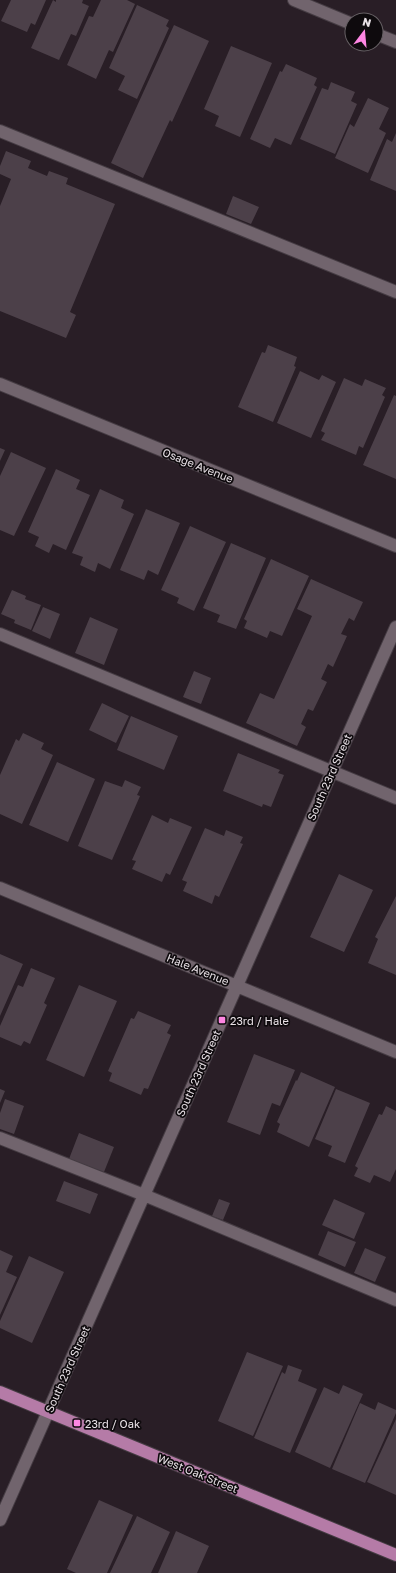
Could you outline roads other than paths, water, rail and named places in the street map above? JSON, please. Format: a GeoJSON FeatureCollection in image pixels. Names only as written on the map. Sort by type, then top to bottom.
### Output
{"type":"FeatureCollection","features":[{"type":"Feature","properties":{"kind":"main road","name":"West Oak Street"},"geometry":{"type":"LineString","coordinates":[[0,1392],[396,1555]]}},
{"type":"Feature","properties":{"kind":"street"},"geometry":{"type":"LineString","coordinates":[[294,0],[344,21]]}},
{"type":"Feature","properties":{"kind":"street"},"geometry":{"type":"LineString","coordinates":[[384,37],[396,42]]}},
{"type":"Feature","properties":{"kind":"street"},"geometry":{"type":"LineString","coordinates":[[0,131],[396,292]]}},
{"type":"Feature","properties":{"kind":"street","name":"Osage Avenue"},"geometry":{"type":"LineString","coordinates":[[0,384],[396,546]]}},
{"type":"Feature","properties":{"kind":"street","name":"South 23rd Street"},"geometry":{"type":"LineString","coordinates":[[0,1520],[396,627]]}},
{"type":"Feature","properties":{"kind":"street"},"geometry":{"type":"LineString","coordinates":[[0,634],[396,798]]}},
{"type":"Feature","properties":{"kind":"street","name":"Hale Avenue"},"geometry":{"type":"LineString","coordinates":[[0,888],[396,1052]]}},
{"type":"Feature","properties":{"kind":"street"},"geometry":{"type":"LineString","coordinates":[[0,1138],[144,1195],[396,1300]]}},
{"type":"Feature","properties":{"kind":"place","name":"23rd / Hale"},"geometry":{"type":"Point","coordinates":[222,1020]}},
{"type":"Feature","properties":{"kind":"place","name":"23rd / Oak"},"geometry":{"type":"Point","coordinates":[77,1423]}}]}
